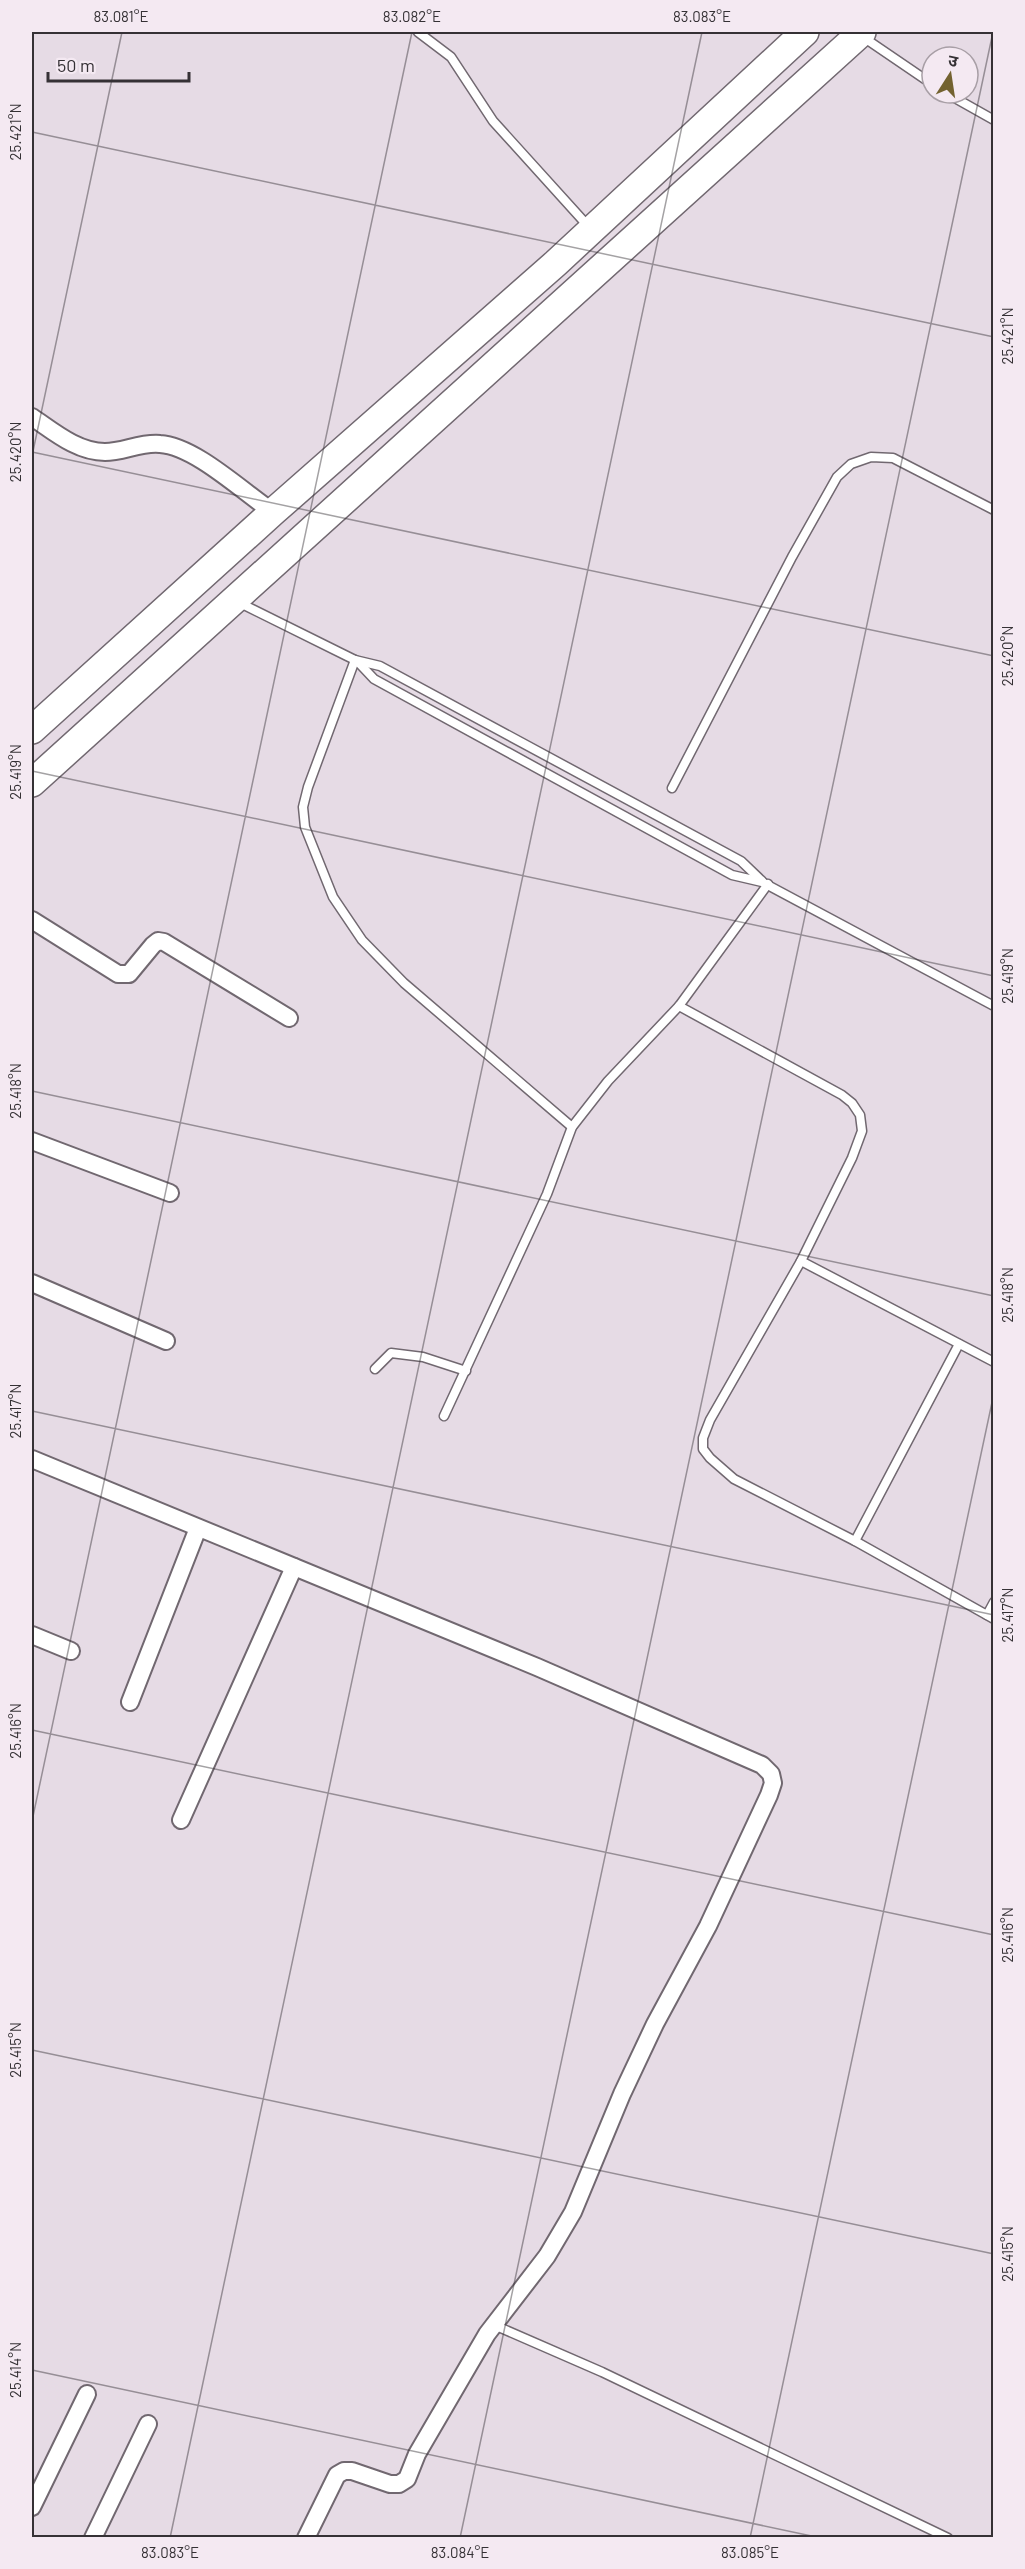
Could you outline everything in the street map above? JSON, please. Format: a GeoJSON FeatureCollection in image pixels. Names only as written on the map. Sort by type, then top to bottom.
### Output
{"type":"FeatureCollection","features":[{"type":"Feature","properties":{"kind":"highway"},"geometry":{"type":"LineString","coordinates":[[32,730],[273,512],[591,230],[805,32]]}},
{"type":"Feature","properties":{"kind":"highway"},"geometry":{"type":"LineString","coordinates":[[32,783],[861,33]]}},
{"type":"Feature","properties":{"kind":"street"},"geometry":{"type":"LineString","coordinates":[[32,417],[73,444],[88,449],[106,452],[160,444],[180,449],[273,512]]}},
{"type":"Feature","properties":{"kind":"street"},"geometry":{"type":"LineString","coordinates":[[32,920],[118,974],[129,974],[153,945],[158,941],[164,942],[289,1018]]}},
{"type":"Feature","properties":{"kind":"street"},"geometry":{"type":"LineString","coordinates":[[32,1141],[170,1193]]}},
{"type":"Feature","properties":{"kind":"street"},"geometry":{"type":"LineString","coordinates":[[32,1283],[166,1341]]}},
{"type":"Feature","properties":{"kind":"street"},"geometry":{"type":"LineString","coordinates":[[32,1459],[548,1672],[762,1766],[771,1773],[773,1783],[769,1796],[744,1853],[650,2034],[622,2094],[573,2212],[548,2256],[494,2325],[417,2454],[407,2479],[399,2484],[390,2484],[352,2471],[345,2471],[337,2475],[306,2538]]}},
{"type":"Feature","properties":{"kind":"street"},"geometry":{"type":"LineString","coordinates":[[130,1702],[198,1528]]}},
{"type":"Feature","properties":{"kind":"street"},"geometry":{"type":"LineString","coordinates":[[181,1820],[294,1568]]}},
{"type":"Feature","properties":{"kind":"street"},"geometry":{"type":"LineString","coordinates":[[32,1635],[71,1651]]}},
{"type":"Feature","properties":{"kind":"street"},"geometry":{"type":"LineString","coordinates":[[32,2507],[87,2394]]}},
{"type":"Feature","properties":{"kind":"street"},"geometry":{"type":"LineString","coordinates":[[93,2538],[148,2424]]}},
{"type":"Feature","properties":{"kind":"lane"},"geometry":{"type":"LineString","coordinates":[[418,32],[451,57],[503,134],[591,230]]}},
{"type":"Feature","properties":{"kind":"lane"},"geometry":{"type":"LineString","coordinates":[[861,33],[920,75]]}},
{"type":"Feature","properties":{"kind":"lane"},"geometry":{"type":"LineString","coordinates":[[967,105],[993,120]]}},
{"type":"Feature","properties":{"kind":"lane"},"geometry":{"type":"LineString","coordinates":[[672,788],[792,557],[837,477],[851,464],[871,457],[893,458],[993,510]]}},
{"type":"Feature","properties":{"kind":"lane"},"geometry":{"type":"LineString","coordinates":[[234,600],[356,661],[380,666],[741,861],[765,883],[993,1006]]}},
{"type":"Feature","properties":{"kind":"lane"},"geometry":{"type":"LineString","coordinates":[[356,661],[374,679],[680,847],[732,875],[765,883]]}},
{"type":"Feature","properties":{"kind":"lane"},"geometry":{"type":"LineString","coordinates":[[356,661],[308,787],[303,807],[305,827],[333,897],[362,940],[404,983],[572,1127]]}},
{"type":"Feature","properties":{"kind":"lane"},"geometry":{"type":"LineString","coordinates":[[444,1416],[547,1194],[572,1127],[608,1081],[679,1006],[765,883]]}},
{"type":"Feature","properties":{"kind":"lane"},"geometry":{"type":"LineString","coordinates":[[679,1006],[842,1095],[852,1103],[860,1115],[862,1131],[852,1158],[801,1261],[710,1420],[703,1438],[704,1449],[710,1458],[734,1479],[855,1541],[990,1617],[993,1602]]}},
{"type":"Feature","properties":{"kind":"lane"},"geometry":{"type":"LineString","coordinates":[[801,1261],[993,1362]]}},
{"type":"Feature","properties":{"kind":"lane"},"geometry":{"type":"LineString","coordinates":[[855,1541],[958,1344]]}},
{"type":"Feature","properties":{"kind":"lane"},"geometry":{"type":"LineString","coordinates":[[375,1369],[391,1353],[403,1353],[466,1371]]}},
{"type":"Feature","properties":{"kind":"lane"},"geometry":{"type":"LineString","coordinates":[[494,2325],[602,2372],[948,2538]]}}]}
